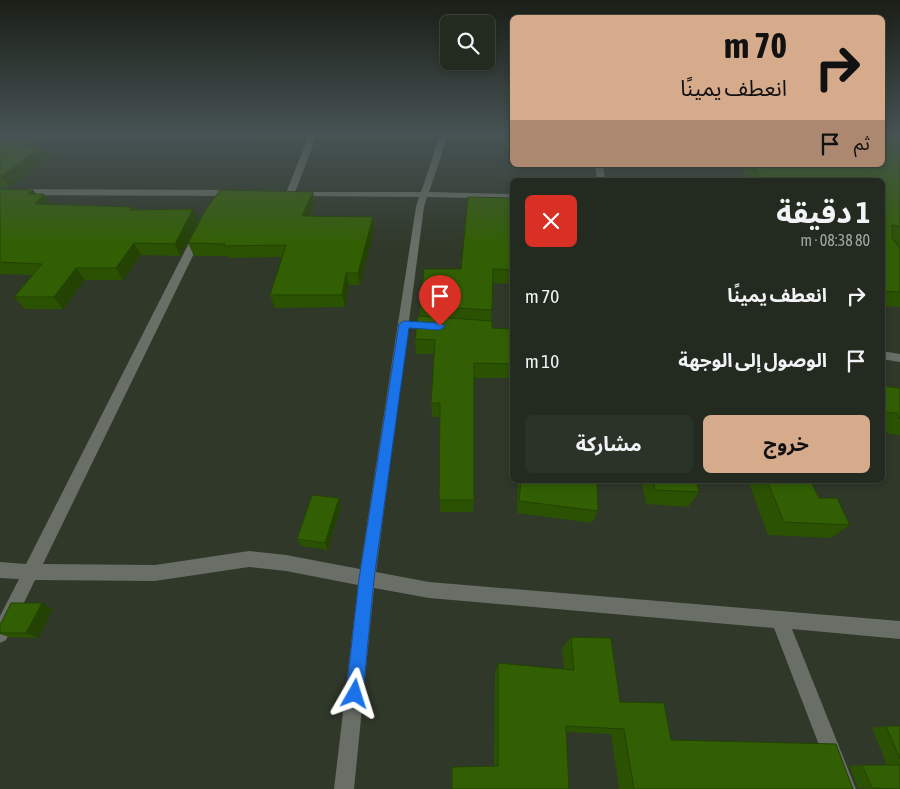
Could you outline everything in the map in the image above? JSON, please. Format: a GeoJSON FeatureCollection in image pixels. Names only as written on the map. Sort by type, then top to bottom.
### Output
{"type":"FeatureCollection","features":[{"type":"Feature","properties":{"kind":"street"},"geometry":{"type":"LineString","coordinates":[[296,172],[286,193],[510,196]]}},
{"type":"Feature","properties":{"kind":"street"},"geometry":{"type":"LineString","coordinates":[[344,789],[367,579],[409,324],[423,194],[431,172]]}},
{"type":"Feature","properties":{"kind":"street"},"geometry":{"type":"LineString","coordinates":[[0,192],[216,197],[245,193]]}},
{"type":"Feature","properties":{"kind":"street"},"geometry":{"type":"LineString","coordinates":[[0,634],[205,220]]}},
{"type":"Feature","properties":{"kind":"street"},"geometry":{"type":"LineString","coordinates":[[885,356],[900,358]]}},
{"type":"Feature","properties":{"kind":"street"},"geometry":{"type":"LineString","coordinates":[[0,570],[155,573],[249,558],[286,563],[429,590],[900,630]]}},
{"type":"Feature","properties":{"kind":"street"},"geometry":{"type":"LineString","coordinates":[[779,619],[846,789]]}},
{"type":"Feature","properties":{"kind":"building"},"geometry":{"type":"Polygon","coordinates":[[[0,172],[7,172],[1,176],[0,172]]]}},
{"type":"Feature","properties":{"kind":"building"},"geometry":{"type":"Polygon","coordinates":[[[757,172],[900,172],[900,229],[898,226],[892,225],[892,238],[900,248],[900,292],[885,291],[885,178],[760,178],[757,172]]]}},
{"type":"Feature","properties":{"kind":"building"},"geometry":{"type":"Polygon","coordinates":[[[0,189],[33,190],[28,194],[44,194],[35,204],[132,207],[130,210],[193,209],[175,244],[134,243],[116,268],[76,268],[54,297],[14,297],[42,264],[0,262],[0,189]]]}},
{"type":"Feature","properties":{"kind":"building"},"geometry":{"type":"Polygon","coordinates":[[[220,190],[313,192],[302,216],[373,217],[358,273],[346,273],[342,295],[270,295],[286,245],[224,246],[225,244],[188,243],[206,209],[220,190]]]}},
{"type":"Feature","properties":{"kind":"building"},"geometry":{"type":"Polygon","coordinates":[[[468,197],[510,198],[510,270],[493,269],[492,310],[420,306],[424,269],[461,269],[468,197]]]}},
{"type":"Feature","properties":{"kind":"building"},"geometry":{"type":"Polygon","coordinates":[[[418,316],[492,321],[492,328],[510,329],[510,364],[474,363],[474,500],[439,500],[440,403],[431,403],[435,340],[415,339],[418,316]]]}},
{"type":"Feature","properties":{"kind":"building"},"geometry":{"type":"Polygon","coordinates":[[[885,386],[900,388],[900,419],[897,413],[885,412],[885,386]]]}},
{"type":"Feature","properties":{"kind":"building"},"geometry":{"type":"Polygon","coordinates":[[[521,483],[597,483],[598,511],[519,501],[521,483]]]}},
{"type":"Feature","properties":{"kind":"building"},"geometry":{"type":"Polygon","coordinates":[[[654,483],[697,483],[699,492],[655,490],[654,483]]]}},
{"type":"Feature","properties":{"kind":"building"},"geometry":{"type":"Polygon","coordinates":[[[768,483],[812,483],[819,498],[837,498],[850,525],[784,522],[768,483]]]}},
{"type":"Feature","properties":{"kind":"building"},"geometry":{"type":"Polygon","coordinates":[[[312,495],[339,498],[325,543],[297,539],[312,495]]]}},
{"type":"Feature","properties":{"kind":"building"},"geometry":{"type":"Polygon","coordinates":[[[11,603],[42,603],[26,633],[0,633],[0,625],[11,603]]]}},
{"type":"Feature","properties":{"kind":"building"},"geometry":{"type":"Polygon","coordinates":[[[571,637],[611,638],[620,702],[664,703],[671,740],[836,744],[853,789],[634,789],[624,729],[566,726],[569,789],[452,789],[452,767],[498,766],[498,663],[574,670],[571,637]]]}},
{"type":"Feature","properties":{"kind":"building"},"geometry":{"type":"Polygon","coordinates":[[[886,726],[900,726],[900,759],[886,726]]]}},
{"type":"Feature","properties":{"kind":"building"},"geometry":{"type":"Polygon","coordinates":[[[862,765],[900,765],[900,789],[872,788],[862,765]]]}},
{"type":"Feature","properties":{"kind":"route"},"geometry":{"type":"LineString","coordinates":[[355,694],[367,579],[404,324],[440,326]]}}]}
